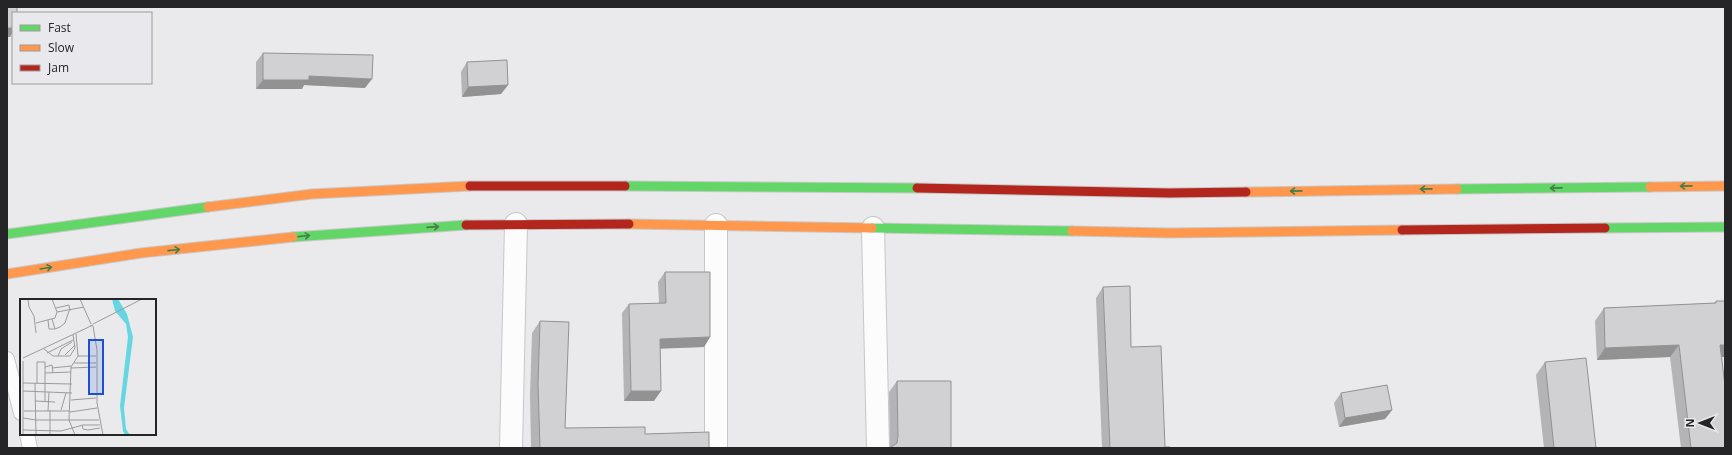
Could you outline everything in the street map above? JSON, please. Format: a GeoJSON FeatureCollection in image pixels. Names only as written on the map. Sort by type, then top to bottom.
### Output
{"type":"FeatureCollection","features":[{"type":"Feature","properties":{"kind":"main road"},"geometry":{"type":"LineString","coordinates":[[7,234],[131,216],[312,194],[488,186],[903,188],[1169,193],[1725,186]]}},
{"type":"Feature","properties":{"kind":"main road"},"geometry":{"type":"LineString","coordinates":[[7,274],[141,253],[312,235],[484,224],[716,225],[1169,233],[1725,227]]}},
{"type":"Feature","properties":{"kind":"street"},"geometry":{"type":"LineString","coordinates":[[511,448],[516,224]]}},
{"type":"Feature","properties":{"kind":"street"},"geometry":{"type":"LineString","coordinates":[[716,225],[716,448]]}},
{"type":"Feature","properties":{"kind":"street"},"geometry":{"type":"LineString","coordinates":[[873,228],[878,448]]}},
{"type":"Feature","properties":{"kind":"lane"},"geometry":{"type":"LineString","coordinates":[[7,359],[20,409]]}},
{"type":"Feature","properties":{"kind":"lane"},"geometry":{"type":"LineString","coordinates":[[27,435],[30,448]]}},
{"type":"Feature","properties":{"kind":"building"},"geometry":{"type":"Polygon","coordinates":[[[7,7],[17,7],[17,12],[12,12],[12,28],[7,28],[7,7]]]}},
{"type":"Feature","properties":{"kind":"building"},"geometry":{"type":"Polygon","coordinates":[[[263,53],[373,55],[372,79],[309,76],[309,80],[263,80],[263,53]]]}},
{"type":"Feature","properties":{"kind":"building"},"geometry":{"type":"Polygon","coordinates":[[[507,60],[508,85],[468,87],[467,62],[507,60]]]}},
{"type":"Feature","properties":{"kind":"building"},"geometry":{"type":"Polygon","coordinates":[[[665,272],[710,272],[710,337],[660,339],[661,391],[631,391],[629,304],[666,303],[665,272]]]}},
{"type":"Feature","properties":{"kind":"building"},"geometry":{"type":"Polygon","coordinates":[[[1130,286],[1131,347],[1161,346],[1165,447],[1170,448],[1110,448],[1103,287],[1130,286]]]}},
{"type":"Feature","properties":{"kind":"building"},"geometry":{"type":"Polygon","coordinates":[[[1716,301],[1725,301],[1725,345],[1720,345],[1725,386],[1725,448],[1691,448],[1679,345],[1605,348],[1604,308],[1716,303],[1716,301]]]}},
{"type":"Feature","properties":{"kind":"building"},"geometry":{"type":"Polygon","coordinates":[[[540,321],[569,322],[565,428],[645,427],[645,434],[709,432],[709,448],[540,448],[538,384],[540,321]]]}},
{"type":"Feature","properties":{"kind":"building"},"geometry":{"type":"Polygon","coordinates":[[[1586,358],[1596,448],[1554,448],[1545,362],[1586,358]]]}},
{"type":"Feature","properties":{"kind":"building"},"geometry":{"type":"Polygon","coordinates":[[[897,381],[951,381],[951,448],[890,448],[897,443],[898,436],[897,381]]]}},
{"type":"Feature","properties":{"kind":"building"},"geometry":{"type":"Polygon","coordinates":[[[1387,385],[1392,410],[1345,418],[1341,393],[1387,385]]]}},
{"type":"Feature","properties":{"kind":"traffic: fast"},"geometry":{"type":"LineString","coordinates":[[625,186],[917,188]]}},
{"type":"Feature","properties":{"kind":"traffic: fast"},"geometry":{"type":"LineString","coordinates":[[1457,189],[1650,187]]}},
{"type":"Feature","properties":{"kind":"traffic: fast"},"geometry":{"type":"LineString","coordinates":[[7,234],[208,207]]}},
{"type":"Feature","properties":{"kind":"traffic: fast"},"geometry":{"type":"LineString","coordinates":[[293,237],[466,225]]}},
{"type":"Feature","properties":{"kind":"traffic: fast"},"geometry":{"type":"LineString","coordinates":[[1605,228],[1725,227]]}},
{"type":"Feature","properties":{"kind":"traffic: fast"},"geometry":{"type":"LineString","coordinates":[[872,228],[1072,231]]}},
{"type":"Feature","properties":{"kind":"traffic: slow"},"geometry":{"type":"LineString","coordinates":[[208,207],[312,194],[470,186]]}},
{"type":"Feature","properties":{"kind":"traffic: slow"},"geometry":{"type":"LineString","coordinates":[[1650,187],[1725,186]]}},
{"type":"Feature","properties":{"kind":"traffic: slow"},"geometry":{"type":"LineString","coordinates":[[1246,192],[1457,189]]}},
{"type":"Feature","properties":{"kind":"traffic: slow"},"geometry":{"type":"LineString","coordinates":[[629,224],[872,228]]}},
{"type":"Feature","properties":{"kind":"traffic: slow"},"geometry":{"type":"LineString","coordinates":[[1072,231],[1169,233],[1402,230]]}},
{"type":"Feature","properties":{"kind":"traffic: slow"},"geometry":{"type":"LineString","coordinates":[[7,274],[141,253],[293,237]]}},
{"type":"Feature","properties":{"kind":"traffic: jam"},"geometry":{"type":"LineString","coordinates":[[470,186],[625,186]]}},
{"type":"Feature","properties":{"kind":"traffic: jam"},"geometry":{"type":"LineString","coordinates":[[917,188],[1169,193],[1246,192]]}},
{"type":"Feature","properties":{"kind":"traffic: jam"},"geometry":{"type":"LineString","coordinates":[[466,225],[629,224]]}},
{"type":"Feature","properties":{"kind":"traffic: jam"},"geometry":{"type":"LineString","coordinates":[[1402,230],[1605,228]]}}]}
